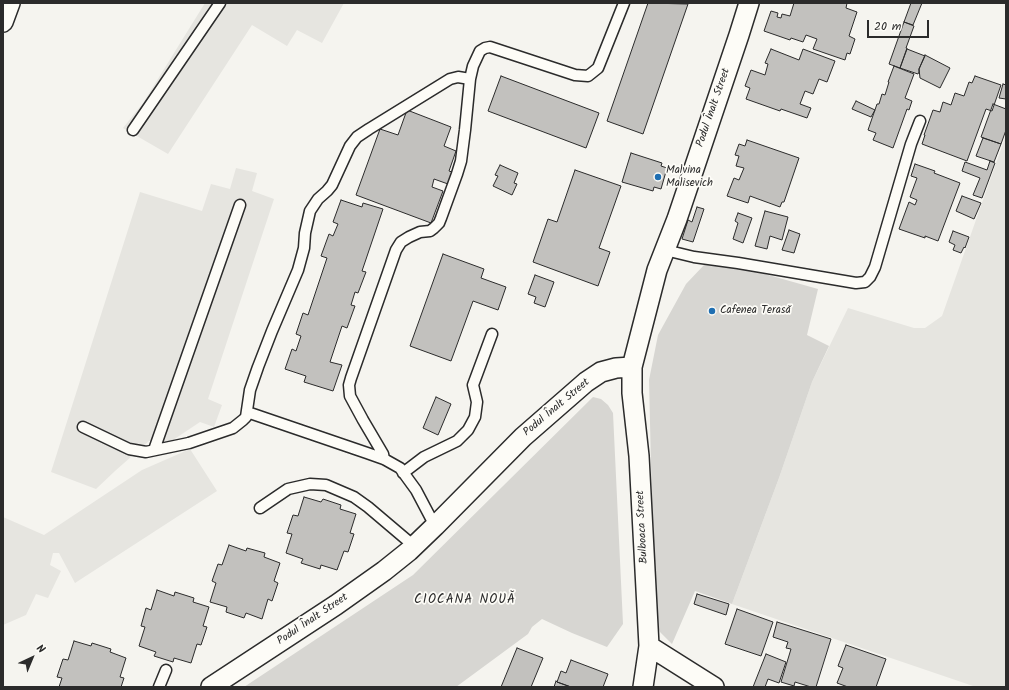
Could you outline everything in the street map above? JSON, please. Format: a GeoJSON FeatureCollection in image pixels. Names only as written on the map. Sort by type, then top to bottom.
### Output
{"type":"FeatureCollection","features":[{"type":"Feature","properties":{"kind":"street"},"geometry":{"type":"LineString","coordinates":[[3,22],[10,3]]}},
{"type":"Feature","properties":{"kind":"street","name":"Podul Înalt Street"},"geometry":{"type":"LineString","coordinates":[[211,687],[336,605],[384,571],[435,526],[523,437],[586,382],[601,372],[616,368],[632,367],[657,270],[679,212],[739,35],[748,3]]}},
{"type":"Feature","properties":{"kind":"street","name":"Bulboaca Street"},"geometry":{"type":"LineString","coordinates":[[632,367],[632,393],[639,456],[649,646],[643,687]]}},
{"type":"Feature","properties":{"kind":"street"},"geometry":{"type":"LineString","coordinates":[[649,646],[714,687]]}},
{"type":"Feature","properties":{"kind":"lane"},"geometry":{"type":"LineString","coordinates":[[133,130],[220,3]]}},
{"type":"Feature","properties":{"kind":"lane"},"geometry":{"type":"LineString","coordinates":[[384,459],[383,454],[362,420],[350,396],[349,385],[396,250],[401,242],[409,237],[420,232],[430,231],[439,223],[441,218],[461,161],[470,79],[473,66],[480,51],[490,47],[575,75],[588,76],[598,68],[624,3]]}},
{"type":"Feature","properties":{"kind":"lane"},"geometry":{"type":"LineString","coordinates":[[83,427],[129,449],[146,452],[189,443],[233,428],[246,417],[250,390],[258,367],[298,270],[304,248],[305,233],[310,211],[318,199],[332,185],[350,146],[357,137],[369,128],[450,79],[458,77],[470,79]]}},
{"type":"Feature","properties":{"kind":"lane"},"geometry":{"type":"LineString","coordinates":[[665,250],[694,257],[856,283],[865,282],[870,277],[875,267],[911,144],[920,121]]}},
{"type":"Feature","properties":{"kind":"lane"},"geometry":{"type":"LineString","coordinates":[[154,450],[240,205]]}},
{"type":"Feature","properties":{"kind":"lane"},"geometry":{"type":"LineString","coordinates":[[403,472],[424,457],[457,441],[468,430],[475,417],[477,402],[473,385],[492,334]]}},
{"type":"Feature","properties":{"kind":"lane"},"geometry":{"type":"LineString","coordinates":[[247,412],[384,459],[400,468],[416,490],[435,526]]}},
{"type":"Feature","properties":{"kind":"lane"},"geometry":{"type":"LineString","coordinates":[[260,508],[288,488],[310,484],[326,485],[354,497],[414,546]]}},
{"type":"Feature","properties":{"kind":"lane"},"geometry":{"type":"LineString","coordinates":[[159,687],[166,670]]}},
{"type":"Feature","properties":{"kind":"shaded area"},"geometry":{"type":"Polygon","coordinates":[[[205,3],[344,3],[322,43],[297,30],[287,46],[252,25],[168,154],[123,128],[143,103],[205,3]]]}},
{"type":"Feature","properties":{"kind":"shaded area"},"geometry":{"type":"Polygon","coordinates":[[[1006,135],[1006,687],[976,687],[732,604],[779,478],[812,382],[848,308],[914,328],[925,328],[942,316],[1006,135]]]}},
{"type":"Feature","properties":{"kind":"shaded area"},"geometry":{"type":"Polygon","coordinates":[[[236,168],[257,173],[252,191],[274,199],[208,399],[222,405],[214,427],[200,422],[170,442],[149,441],[96,489],[51,472],[140,192],[202,211],[211,184],[230,189],[236,168]]]}},
{"type":"Feature","properties":{"kind":"shaded area"},"geometry":{"type":"Polygon","coordinates":[[[726,263],[818,289],[807,335],[829,346],[812,382],[779,478],[732,604],[695,591],[672,644],[660,632],[655,621],[649,380],[658,335],[686,284],[704,265],[726,263]]]}},
{"type":"Feature","properties":{"kind":"shaded area"},"geometry":{"type":"Polygon","coordinates":[[[593,397],[601,399],[608,405],[613,413],[623,624],[607,647],[542,619],[532,627],[528,634],[456,687],[244,687],[413,575],[593,397]]]}},
{"type":"Feature","properties":{"kind":"shaded area"},"geometry":{"type":"Polygon","coordinates":[[[190,449],[217,491],[75,583],[59,553],[53,553],[50,565],[61,571],[48,598],[36,594],[26,615],[3,625],[3,517],[44,535],[142,470],[190,449]]]}},
{"type":"Feature","properties":{"kind":"building"},"geometry":{"type":"Polygon","coordinates":[[[648,3],[688,4],[643,134],[607,121],[648,3]]]}},
{"type":"Feature","properties":{"kind":"building"},"geometry":{"type":"Polygon","coordinates":[[[794,3],[847,3],[846,8],[857,12],[849,36],[855,39],[850,54],[847,53],[845,60],[813,49],[817,39],[806,35],[803,42],[791,38],[790,40],[764,31],[771,11],[778,13],[777,17],[781,18],[782,14],[790,16],[794,3]]]}},
{"type":"Feature","properties":{"kind":"building"},"geometry":{"type":"Polygon","coordinates":[[[911,3],[922,3],[913,25],[904,22],[911,3]]]}},
{"type":"Feature","properties":{"kind":"building"},"geometry":{"type":"Polygon","coordinates":[[[904,22],[914,26],[900,68],[889,64],[904,22]]]}},
{"type":"Feature","properties":{"kind":"building"},"geometry":{"type":"Polygon","coordinates":[[[771,49],[799,60],[803,49],[835,61],[827,82],[819,79],[813,94],[805,91],[800,104],[811,108],[807,118],[781,109],[780,111],[746,99],[750,88],[745,86],[751,70],[765,75],[768,64],[765,63],[771,49]]]}},
{"type":"Feature","properties":{"kind":"building"},"geometry":{"type":"Polygon","coordinates":[[[907,49],[925,56],[918,74],[900,68],[907,49]]]}},
{"type":"Feature","properties":{"kind":"building"},"geometry":{"type":"Polygon","coordinates":[[[925,55],[950,68],[940,88],[920,78],[919,69],[925,55]]]}},
{"type":"Feature","properties":{"kind":"building"},"geometry":{"type":"Polygon","coordinates":[[[894,66],[914,74],[905,98],[912,101],[909,110],[907,109],[893,148],[873,140],[876,133],[868,130],[877,104],[879,104],[882,94],[885,95],[894,66]]]}},
{"type":"Feature","properties":{"kind":"building"},"geometry":{"type":"Polygon","coordinates":[[[501,76],[599,113],[586,148],[488,111],[501,76]]]}},
{"type":"Feature","properties":{"kind":"building"},"geometry":{"type":"Polygon","coordinates":[[[975,76],[1001,85],[992,111],[986,109],[967,161],[922,144],[933,110],[940,112],[943,102],[951,105],[955,93],[964,96],[969,82],[972,83],[975,76]]]}},
{"type":"Feature","properties":{"kind":"building"},"geometry":{"type":"Polygon","coordinates":[[[1003,84],[1006,85],[1006,99],[999,98],[1003,84]]]}},
{"type":"Feature","properties":{"kind":"building"},"geometry":{"type":"Polygon","coordinates":[[[856,101],[875,110],[871,117],[852,109],[856,101]]]}},
{"type":"Feature","properties":{"kind":"building"},"geometry":{"type":"Polygon","coordinates":[[[993,104],[1006,109],[1006,130],[1001,144],[981,137],[993,104]]]}},
{"type":"Feature","properties":{"kind":"building"},"geometry":{"type":"Polygon","coordinates":[[[407,110],[451,127],[444,146],[456,151],[449,171],[452,172],[448,184],[434,179],[432,187],[443,191],[431,223],[356,195],[380,129],[398,135],[407,110]]]}},
{"type":"Feature","properties":{"kind":"building"},"geometry":{"type":"Polygon","coordinates":[[[983,138],[1001,144],[994,162],[976,156],[983,138]]]}},
{"type":"Feature","properties":{"kind":"building"},"geometry":{"type":"Polygon","coordinates":[[[747,140],[799,158],[784,202],[782,202],[780,207],[750,196],[748,203],[727,196],[734,178],[739,180],[744,168],[736,166],[739,156],[735,155],[739,144],[745,146],[747,140]]]}},
{"type":"Feature","properties":{"kind":"building"},"geometry":{"type":"Polygon","coordinates":[[[631,153],[662,163],[661,166],[667,168],[661,189],[654,187],[653,191],[622,182],[631,153]]]}},
{"type":"Feature","properties":{"kind":"building"},"geometry":{"type":"Polygon","coordinates":[[[990,161],[995,163],[982,198],[973,195],[980,178],[962,171],[965,162],[987,170],[990,161]]]}},
{"type":"Feature","properties":{"kind":"building"},"geometry":{"type":"Polygon","coordinates":[[[915,164],[935,171],[934,173],[960,183],[938,241],[899,229],[909,202],[915,205],[917,200],[910,197],[917,178],[911,176],[915,164]]]}},
{"type":"Feature","properties":{"kind":"building"},"geometry":{"type":"Polygon","coordinates":[[[500,165],[518,173],[514,183],[517,184],[512,195],[493,186],[498,176],[495,175],[500,165]]]}},
{"type":"Feature","properties":{"kind":"building"},"geometry":{"type":"Polygon","coordinates":[[[575,170],[621,186],[599,248],[610,252],[598,286],[533,262],[548,219],[557,222],[575,170]]]}},
{"type":"Feature","properties":{"kind":"building"},"geometry":{"type":"Polygon","coordinates":[[[962,196],[981,203],[974,219],[956,211],[962,196]]]}},
{"type":"Feature","properties":{"kind":"building"},"geometry":{"type":"Polygon","coordinates":[[[341,200],[362,207],[363,203],[383,209],[362,271],[366,272],[358,293],[355,292],[351,305],[355,306],[347,328],[342,326],[330,362],[342,365],[333,391],[304,382],[306,376],[285,369],[292,349],[296,351],[301,336],[296,334],[303,313],[308,315],[327,258],[321,256],[329,234],[333,236],[338,224],[333,222],[341,200]]]}},
{"type":"Feature","properties":{"kind":"building"},"geometry":{"type":"Polygon","coordinates":[[[697,207],[704,209],[693,242],[682,239],[688,220],[692,222],[697,207]]]}},
{"type":"Feature","properties":{"kind":"building"},"geometry":{"type":"Polygon","coordinates":[[[765,211],[788,217],[782,240],[770,236],[767,249],[755,246],[765,211]]]}},
{"type":"Feature","properties":{"kind":"building"},"geometry":{"type":"Polygon","coordinates":[[[738,213],[752,218],[743,243],[733,239],[738,223],[735,221],[738,213]]]}},
{"type":"Feature","properties":{"kind":"building"},"geometry":{"type":"Polygon","coordinates":[[[789,230],[800,234],[794,253],[782,250],[789,230]]]}},
{"type":"Feature","properties":{"kind":"building"},"geometry":{"type":"Polygon","coordinates":[[[953,231],[969,237],[965,248],[964,247],[961,253],[953,250],[955,245],[949,242],[953,231]]]}},
{"type":"Feature","properties":{"kind":"building"},"geometry":{"type":"Polygon","coordinates":[[[443,254],[484,269],[481,278],[506,287],[498,310],[473,301],[451,361],[410,346],[443,254]]]}},
{"type":"Feature","properties":{"kind":"building"},"geometry":{"type":"Polygon","coordinates":[[[535,275],[554,282],[545,307],[534,303],[536,297],[528,294],[535,275]]]}},
{"type":"Feature","properties":{"kind":"building"},"geometry":{"type":"Polygon","coordinates":[[[436,397],[451,404],[438,435],[423,428],[436,397]]]}},
{"type":"Feature","properties":{"kind":"building"},"geometry":{"type":"Polygon","coordinates":[[[304,497],[321,502],[323,499],[341,505],[340,509],[356,514],[350,533],[354,534],[348,552],[344,551],[337,570],[321,565],[320,569],[301,563],[303,559],[286,553],[292,534],[287,533],[293,515],[298,516],[304,497]]]}},
{"type":"Feature","properties":{"kind":"building"},"geometry":{"type":"Polygon","coordinates":[[[229,545],[246,551],[247,548],[265,553],[264,557],[280,563],[274,581],[278,583],[272,601],[268,599],[262,619],[246,613],[244,618],[226,612],[227,607],[210,602],[216,583],[212,581],[218,564],[222,565],[229,545]]]}},
{"type":"Feature","properties":{"kind":"building"},"geometry":{"type":"Polygon","coordinates":[[[157,590],[174,596],[175,592],[194,598],[193,602],[209,607],[203,626],[207,627],[201,645],[197,644],[191,663],[174,658],[173,662],[154,656],[156,652],[139,646],[145,627],[141,626],[146,608],[151,610],[157,590]]]}},
{"type":"Feature","properties":{"kind":"building"},"geometry":{"type":"Polygon","coordinates":[[[697,594],[729,604],[726,615],[694,604],[697,594]]]}},
{"type":"Feature","properties":{"kind":"building"},"geometry":{"type":"Polygon","coordinates":[[[737,609],[773,622],[761,656],[725,644],[737,609]]]}},
{"type":"Feature","properties":{"kind":"building"},"geometry":{"type":"Polygon","coordinates":[[[777,622],[831,639],[816,687],[795,682],[794,686],[781,682],[791,649],[786,648],[788,642],[773,637],[777,622]]]}},
{"type":"Feature","properties":{"kind":"building"},"geometry":{"type":"Polygon","coordinates":[[[74,641],[91,646],[92,643],[111,649],[110,652],[126,658],[120,677],[124,678],[121,687],[59,687],[62,678],[57,677],[63,659],[68,660],[74,641]]]}},
{"type":"Feature","properties":{"kind":"building"},"geometry":{"type":"Polygon","coordinates":[[[846,645],[886,659],[876,687],[848,687],[837,683],[843,668],[838,666],[846,645]]]}},
{"type":"Feature","properties":{"kind":"building"},"geometry":{"type":"Polygon","coordinates":[[[517,648],[543,658],[531,687],[501,687],[517,648]]]}},
{"type":"Feature","properties":{"kind":"building"},"geometry":{"type":"Polygon","coordinates":[[[766,654],[786,662],[779,683],[768,679],[765,687],[753,687],[766,654]]]}},
{"type":"Feature","properties":{"kind":"building"},"geometry":{"type":"Polygon","coordinates":[[[571,660],[608,674],[603,687],[571,687],[557,682],[561,671],[566,673],[571,660]]]}},
{"type":"Feature","properties":{"kind":"building"},"geometry":{"type":"Polygon","coordinates":[[[556,681],[557,682],[571,687],[554,687],[556,681]]]}},
{"type":"Feature","properties":{"kind":"place","name":"Malvina Malisevich"},"geometry":{"type":"Point","coordinates":[658,177]}},
{"type":"Feature","properties":{"kind":"place","name":"Cafenea Terasă"},"geometry":{"type":"Point","coordinates":[712,311]}},
{"type":"Feature","properties":{"kind":"district","name":"CIOCANA NOUĂ"},"geometry":{"type":"Point","coordinates":[465,601]}}]}
